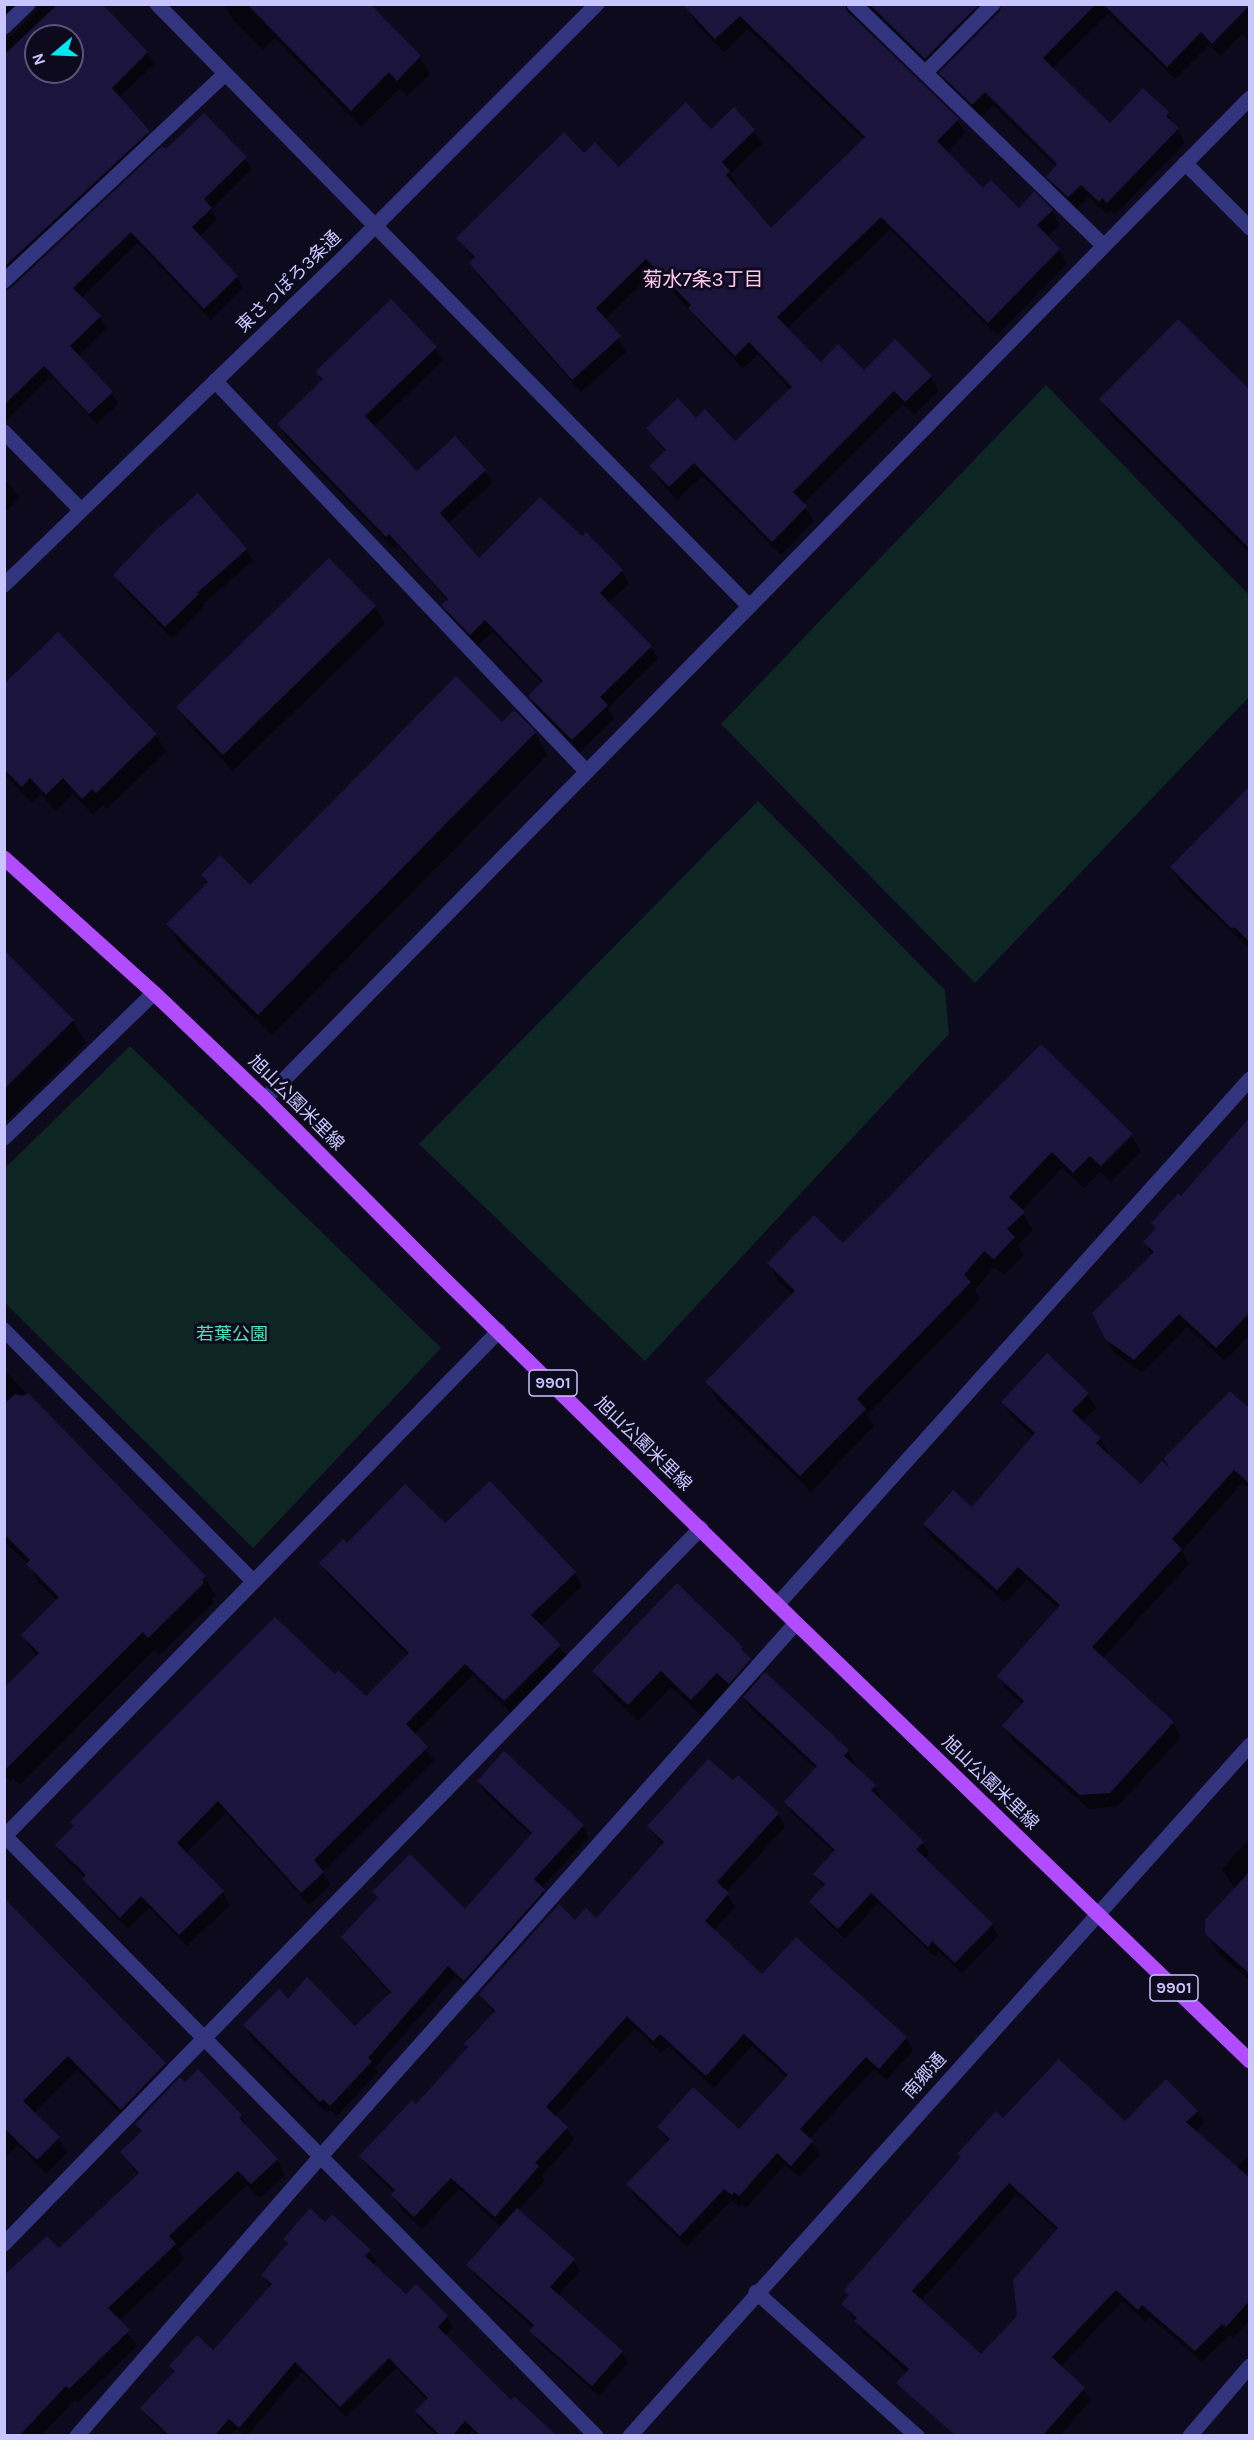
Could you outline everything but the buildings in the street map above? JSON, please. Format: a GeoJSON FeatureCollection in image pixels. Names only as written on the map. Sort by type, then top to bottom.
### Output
{"type":"FeatureCollection","features":[{"type":"Feature","properties":{"kind":"main road","name":"旭山公園米里線"},"geometry":{"type":"LineString","coordinates":[[4,858],[154,993],[265,1099],[701,1527],[777,1605],[1250,2061]]}},
{"type":"Feature","properties":{"kind":"street"},"geometry":{"type":"LineString","coordinates":[[4,27],[28,4]]}},
{"type":"Feature","properties":{"kind":"street"},"geometry":{"type":"LineString","coordinates":[[157,4],[748,605]]}},
{"type":"Feature","properties":{"kind":"street","name":"東さっぽろ3条通"},"geometry":{"type":"LineString","coordinates":[[4,585],[215,381],[597,4]]}},
{"type":"Feature","properties":{"kind":"street"},"geometry":{"type":"LineString","coordinates":[[854,4],[1104,246]]}},
{"type":"Feature","properties":{"kind":"street"},"geometry":{"type":"LineString","coordinates":[[925,73],[993,4]]}},
{"type":"Feature","properties":{"kind":"street"},"geometry":{"type":"LineString","coordinates":[[4,281],[225,74]]}},
{"type":"Feature","properties":{"kind":"street"},"geometry":{"type":"LineString","coordinates":[[265,1099],[748,605],[1250,98]]}},
{"type":"Feature","properties":{"kind":"street"},"geometry":{"type":"LineString","coordinates":[[1185,163],[1250,228]]}},
{"type":"Feature","properties":{"kind":"street"},"geometry":{"type":"LineString","coordinates":[[215,381],[586,771]]}},
{"type":"Feature","properties":{"kind":"street"},"geometry":{"type":"LineString","coordinates":[[4,432],[81,510]]}},
{"type":"Feature","properties":{"kind":"street"},"geometry":{"type":"LineString","coordinates":[[4,1138],[154,993]]}},
{"type":"Feature","properties":{"kind":"street"},"geometry":{"type":"LineString","coordinates":[[777,1605],[1250,1079]]}},
{"type":"Feature","properties":{"kind":"street"},"geometry":{"type":"LineString","coordinates":[[4,1330],[253,1581]]}},
{"type":"Feature","properties":{"kind":"street"},"geometry":{"type":"LineString","coordinates":[[500,1331],[5,1836],[596,2436]]}},
{"type":"Feature","properties":{"kind":"street"},"geometry":{"type":"LineString","coordinates":[[4,2244],[701,1527]]}},
{"type":"Feature","properties":{"kind":"street"},"geometry":{"type":"LineString","coordinates":[[76,2436],[321,2156],[796,1623]]}},
{"type":"Feature","properties":{"kind":"street","name":"南郷通"},"geometry":{"type":"LineString","coordinates":[[630,2436],[756,2292],[1250,1745]]}},
{"type":"Feature","properties":{"kind":"street"},"geometry":{"type":"LineString","coordinates":[[756,2292],[917,2436]]}},
{"type":"Feature","properties":{"kind":"street"},"geometry":{"type":"LineString","coordinates":[[1190,2436],[1250,2366]]}},
{"type":"Feature","properties":{"kind":"green space"},"geometry":{"type":"Polygon","coordinates":[[[1046,385],[1249,595],[1249,697],[975,983],[721,724],[1046,385]]]}},
{"type":"Feature","properties":{"kind":"green space"},"geometry":{"type":"Polygon","coordinates":[[[758,801],[945,990],[949,1034],[645,1361],[419,1144],[758,801]]]}},
{"type":"Feature","properties":{"kind":"green space","name":"若葉公園"},"geometry":{"type":"Polygon","coordinates":[[[130,1046],[441,1348],[253,1548],[5,1303],[5,1168],[130,1046]]]}},
{"type":"Feature","properties":{"kind":"district","name":"菊水7条3丁目"},"geometry":{"type":"Point","coordinates":[703,280]}}]}
